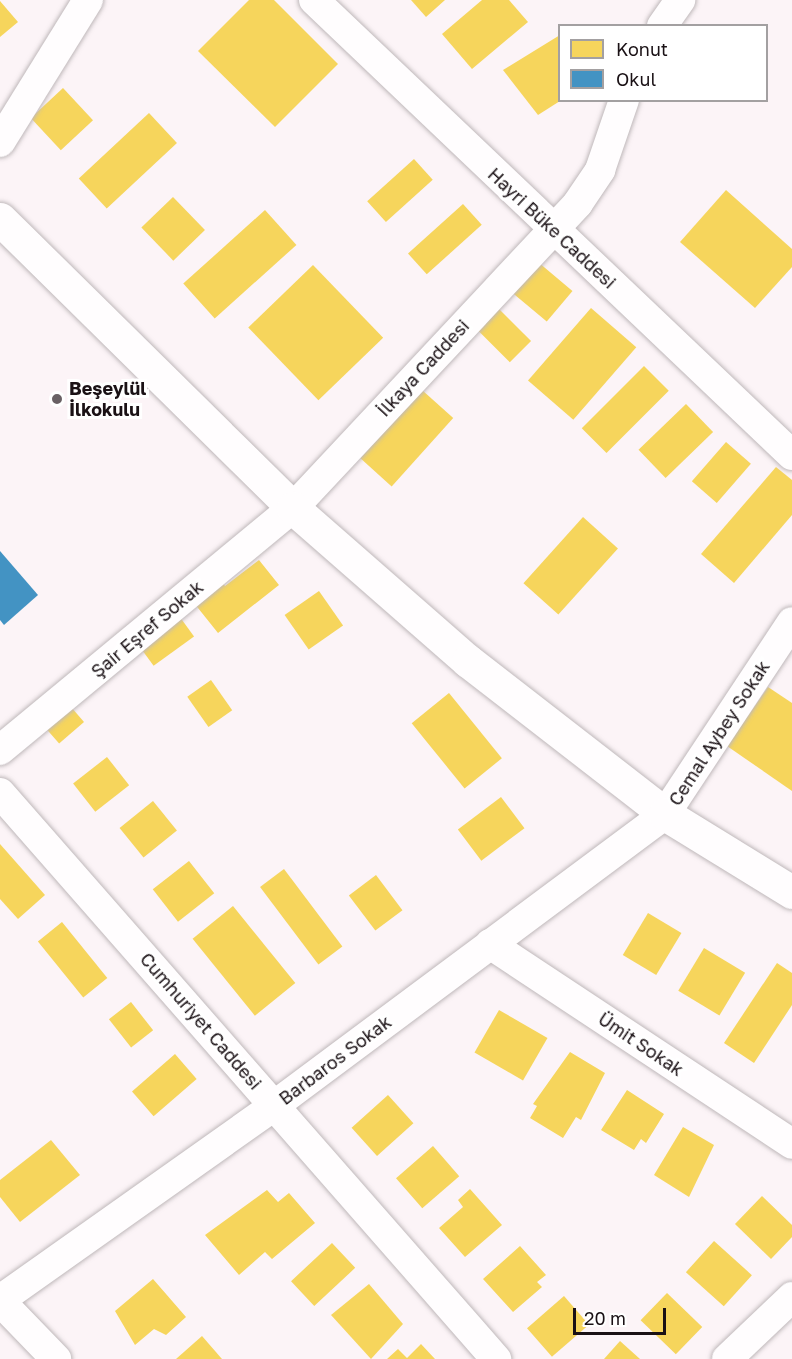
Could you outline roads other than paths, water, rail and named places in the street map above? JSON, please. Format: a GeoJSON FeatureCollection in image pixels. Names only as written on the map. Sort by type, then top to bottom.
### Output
{"type":"FeatureCollection","features":[{"type":"Feature","properties":{"kind":"main road"},"geometry":{"type":"LineString","coordinates":[[0,219],[293,508],[468,661],[665,814],[792,892]]}},
{"type":"Feature","properties":{"kind":"street"},"geometry":{"type":"LineString","coordinates":[[0,142],[88,0]]}},
{"type":"Feature","properties":{"kind":"street","name":"Hayri Büke Caddesi"},"geometry":{"type":"LineString","coordinates":[[314,0],[553,230],[792,455]]}},
{"type":"Feature","properties":{"kind":"street"},"geometry":{"type":"LineString","coordinates":[[663,24],[681,0]]}},
{"type":"Feature","properties":{"kind":"street","name":"İlkaya Caddesi"},"geometry":{"type":"LineString","coordinates":[[293,508],[553,230],[600,170],[623,102]]}},
{"type":"Feature","properties":{"kind":"street","name":"Şair Eşref Sokak"},"geometry":{"type":"LineString","coordinates":[[0,750],[293,508]]}},
{"type":"Feature","properties":{"kind":"street","name":"Cemal Aybey Sokak"},"geometry":{"type":"LineString","coordinates":[[665,814],[792,622]]}},
{"type":"Feature","properties":{"kind":"street","name":"Cumhuriyet Caddesi"},"geometry":{"type":"LineString","coordinates":[[0,793],[495,1359]]}},
{"type":"Feature","properties":{"kind":"street","name":"Barbaros Sokak"},"geometry":{"type":"LineString","coordinates":[[0,1301],[275,1105],[665,814]]}},
{"type":"Feature","properties":{"kind":"street","name":"Ümit Sokak"},"geometry":{"type":"LineString","coordinates":[[490,944],[792,1144]]}},
{"type":"Feature","properties":{"kind":"street"},"geometry":{"type":"LineString","coordinates":[[727,1359],[792,1297]]}},
{"type":"Feature","properties":{"kind":"street"},"geometry":{"type":"LineString","coordinates":[[0,1301],[57,1359]]}},
{"type":"Feature","properties":{"kind":"place","name":"Beşeylül İlkokulu"},"geometry":{"type":"Point","coordinates":[57,399]}}]}
